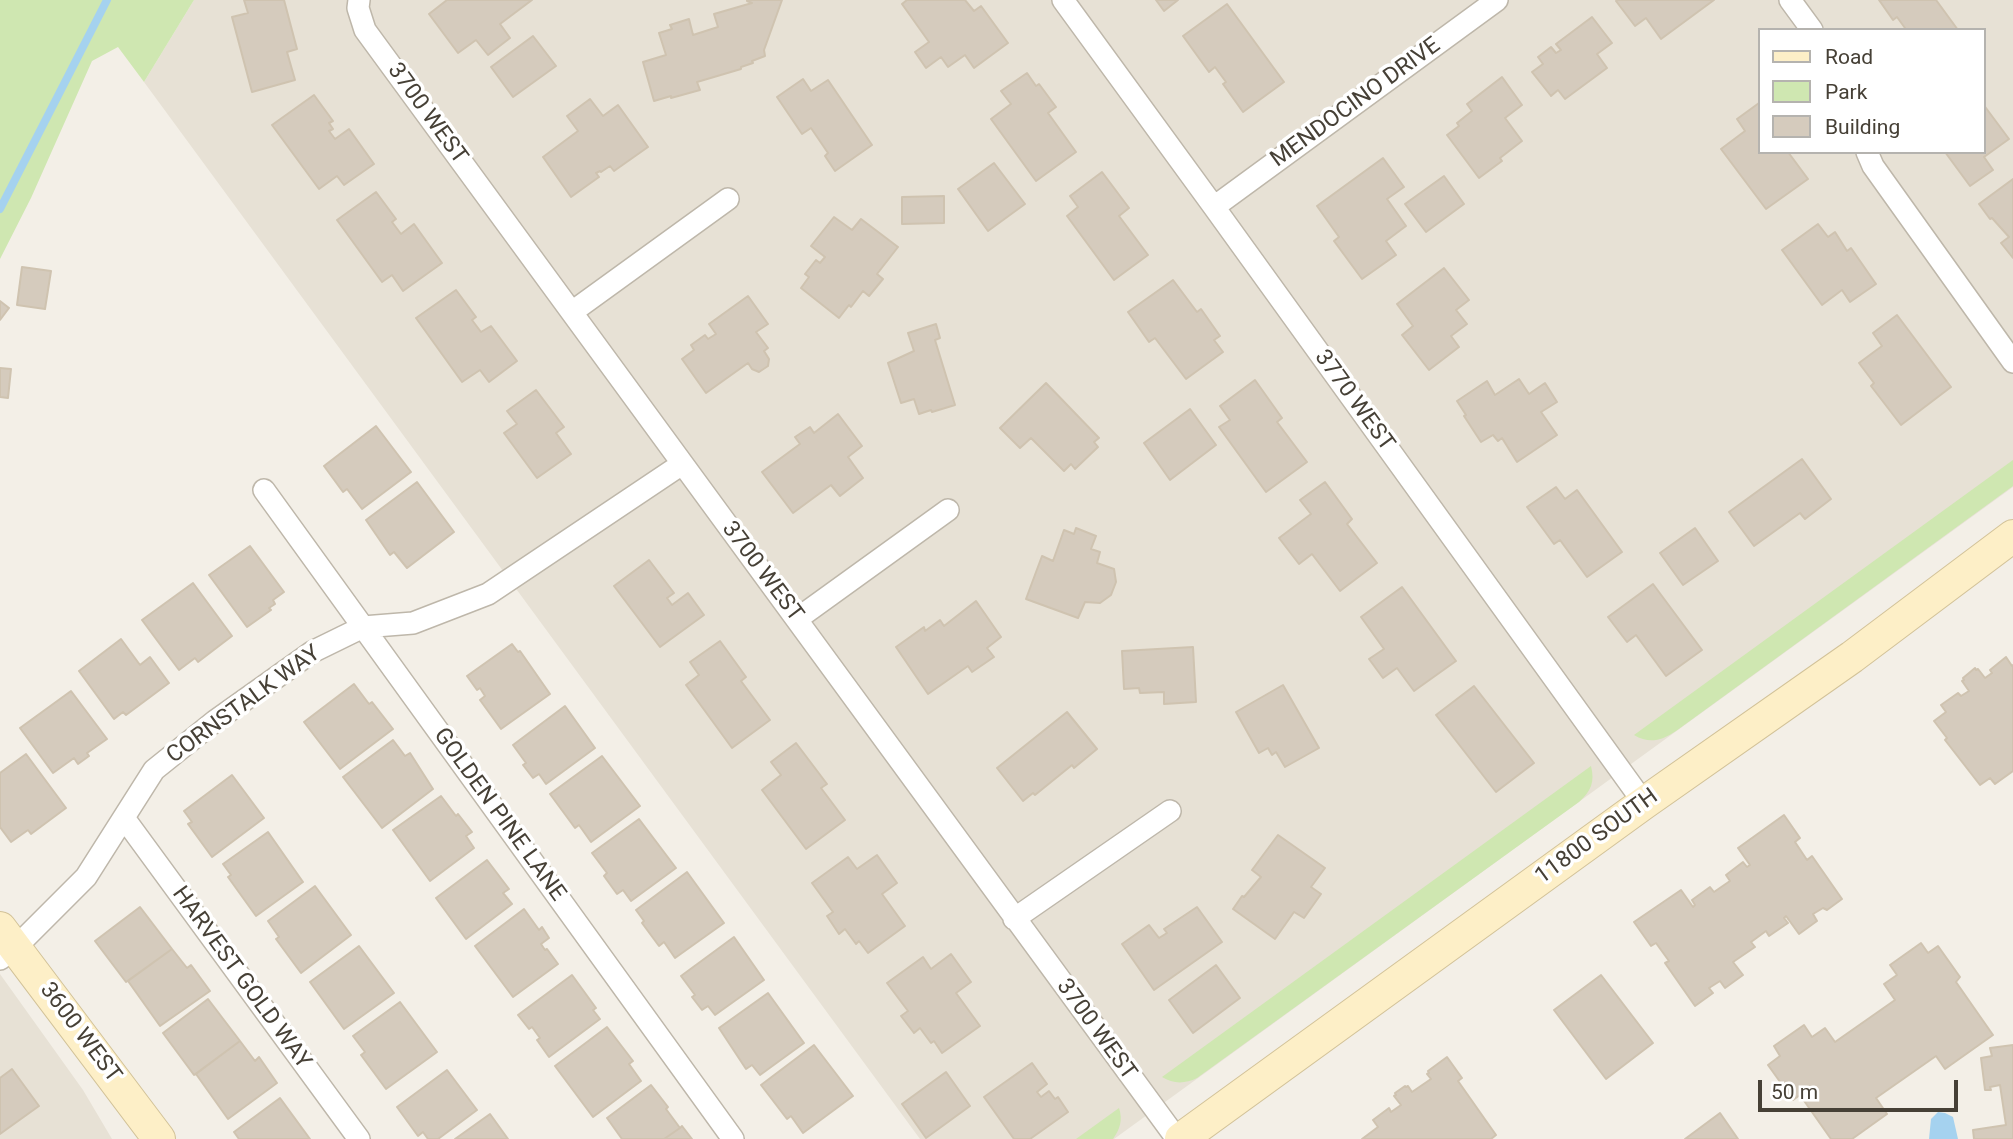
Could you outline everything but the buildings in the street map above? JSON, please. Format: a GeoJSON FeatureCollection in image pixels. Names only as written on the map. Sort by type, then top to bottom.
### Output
{"type":"FeatureCollection","features":[{"type":"Feature","properties":{"kind":"main road","name":"11800 SOUTH"},"geometry":{"type":"LineString","coordinates":[[1179,1139],[1644,803],[1853,657],[2013,536]]}},
{"type":"Feature","properties":{"kind":"main road","name":"3600 WEST"},"geometry":{"type":"LineString","coordinates":[[5,945],[159,1139]]}},
{"type":"Feature","properties":{"kind":"street","name":"3700 WEST"},"geometry":{"type":"LineString","coordinates":[[359,0],[358,8],[365,30],[1014,919],[1179,1139]]}},
{"type":"Feature","properties":{"kind":"street","name":"3770 WEST"},"geometry":{"type":"LineString","coordinates":[[1063,0],[1644,803]]}},
{"type":"Feature","properties":{"kind":"street","name":"MENDOCINO DRIVE"},"geometry":{"type":"LineString","coordinates":[[1214,207],[1497,0]]}},
{"type":"Feature","properties":{"kind":"street"},"geometry":{"type":"LineString","coordinates":[[1790,0],[1811,28]]}},
{"type":"Feature","properties":{"kind":"street"},"geometry":{"type":"LineString","coordinates":[[1868,154],[1873,166],[2013,362]]}},
{"type":"Feature","properties":{"kind":"street"},"geometry":{"type":"LineString","coordinates":[[572,312],[728,199]]}},
{"type":"Feature","properties":{"kind":"street","name":"CORNSTALK WAY"},"geometry":{"type":"LineString","coordinates":[[5,945],[86,877],[155,770],[312,652],[363,628],[413,623],[488,594],[682,464]]}},
{"type":"Feature","properties":{"kind":"street","name":"GOLDEN PINE LANE"},"geometry":{"type":"LineString","coordinates":[[264,490],[733,1139]]}},
{"type":"Feature","properties":{"kind":"street"},"geometry":{"type":"LineString","coordinates":[[797,619],[948,510]]}},
{"type":"Feature","properties":{"kind":"street"},"geometry":{"type":"LineString","coordinates":[[1014,919],[1170,811]]}},
{"type":"Feature","properties":{"kind":"street","name":"HARVEST GOLD WAY"},"geometry":{"type":"LineString","coordinates":[[124,818],[359,1139]]}},
{"type":"Feature","properties":{"kind":"shaded area"},"geometry":{"type":"Polygon","coordinates":[[[194,0],[2013,0],[2013,487],[1114,1139],[920,1139],[144,82],[194,0]]]}},
{"type":"Feature","properties":{"kind":"shaded area"},"geometry":{"type":"Polygon","coordinates":[[[0,974],[83,1090],[112,1139],[0,1139],[0,974]]]}},
{"type":"Feature","properties":{"kind":"green space"},"geometry":{"type":"Polygon","coordinates":[[[0,0],[194,0],[144,82],[118,47],[92,61],[31,198],[0,259],[0,0]]]}},
{"type":"Feature","properties":{"kind":"green space"},"geometry":{"type":"Polygon","coordinates":[[[2013,460],[2013,486],[1676,731],[1655,740],[1645,740],[1634,735],[2013,460]]]}},
{"type":"Feature","properties":{"kind":"green space"},"geometry":{"type":"Polygon","coordinates":[[[1591,766],[1591,786],[1579,802],[1197,1078],[1179,1082],[1162,1077],[1591,766]]]}},
{"type":"Feature","properties":{"kind":"green space"},"geometry":{"type":"Polygon","coordinates":[[[1119,1108],[1120,1124],[1113,1139],[1076,1139],[1119,1108]]]}},
{"type":"Feature","properties":{"kind":"water"},"geometry":{"type":"Polygon","coordinates":[[[1938,1112],[1953,1117],[1958,1139],[1929,1139],[1931,1119],[1938,1112]]]}},
{"type":"Feature","properties":{"kind":"waterway"},"geometry":{"type":"LineString","coordinates":[[0,209],[107,0]]}}]}
